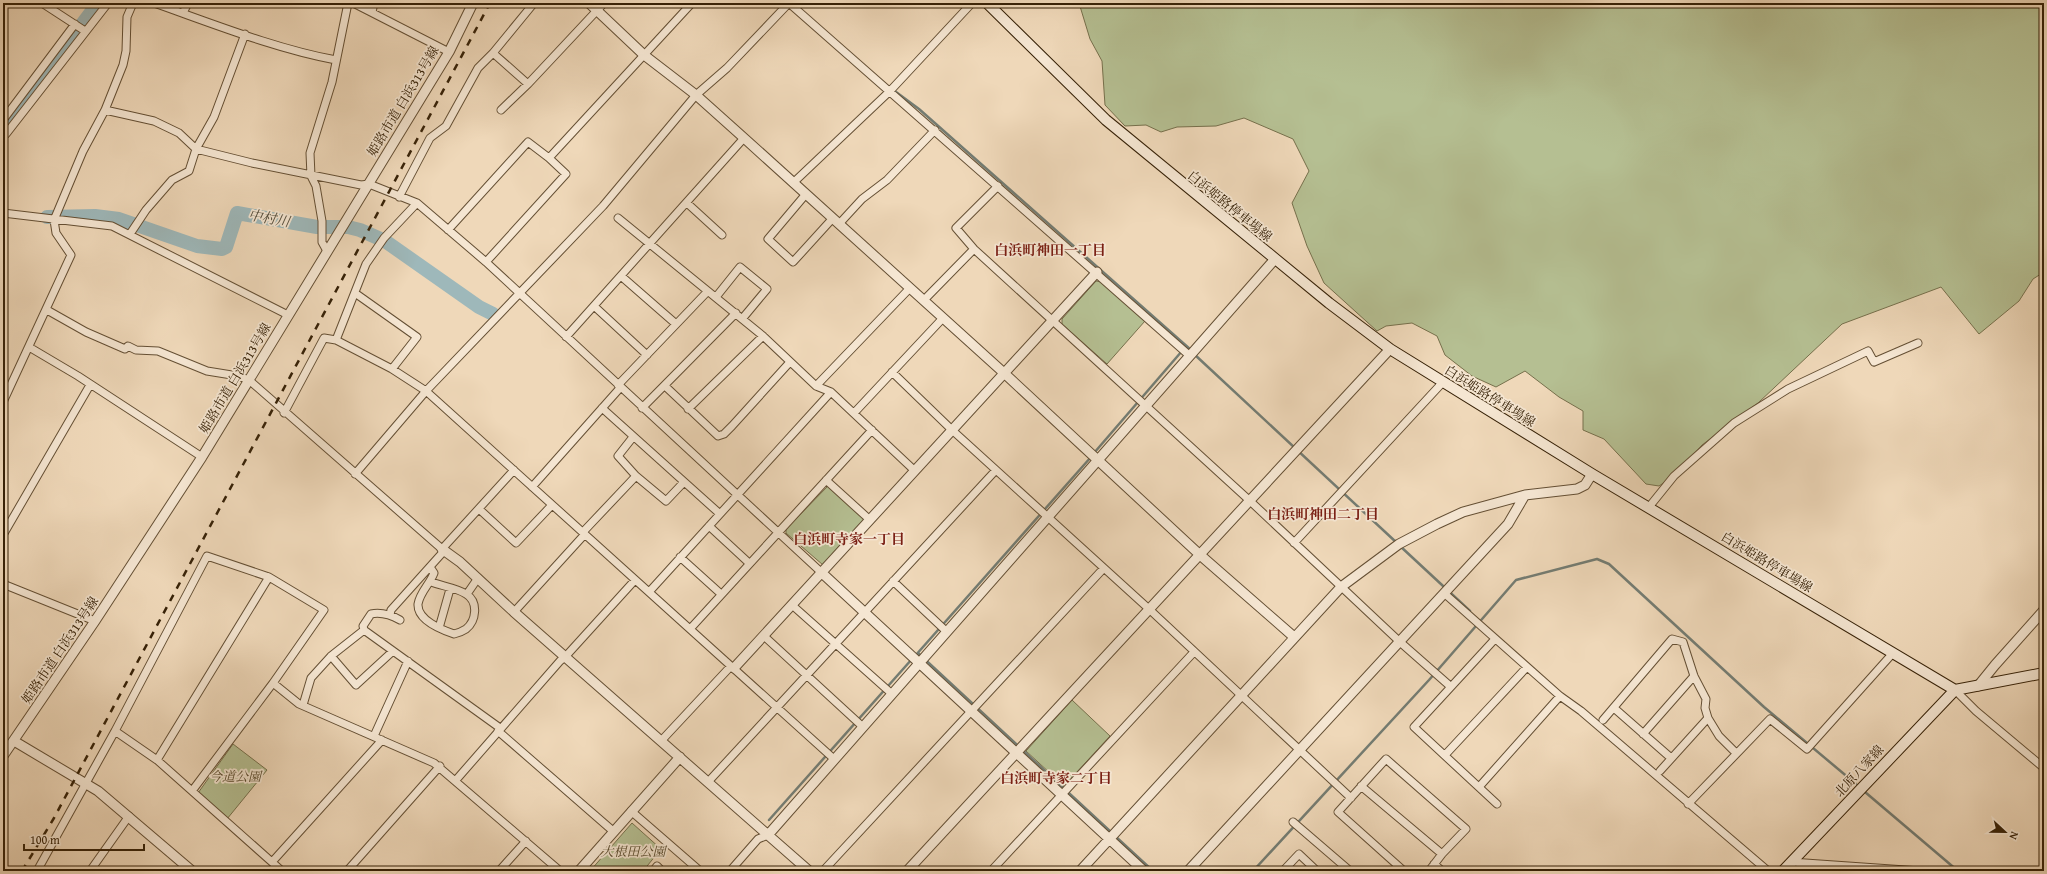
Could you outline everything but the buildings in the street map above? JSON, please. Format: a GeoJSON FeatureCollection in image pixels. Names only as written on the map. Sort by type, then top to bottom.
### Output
{"type":"FeatureCollection","features":[{"type":"Feature","properties":{"kind":"main road","name":"白浜姫路停車場線"},"geometry":{"type":"LineString","coordinates":[[987,3],[1106,120],[1275,259],[1390,350],[1592,474],[1956,690]]}},
{"type":"Feature","properties":{"kind":"main road"},"geometry":{"type":"LineString","coordinates":[[1956,690],[2044,673]]}},
{"type":"Feature","properties":{"kind":"main road","name":"北原八家線"},"geometry":{"type":"LineString","coordinates":[[1783,871],[1956,690]]}},
{"type":"Feature","properties":{"kind":"street"},"geometry":{"type":"LineString","coordinates":[[42,3],[85,31]]}},
{"type":"Feature","properties":{"kind":"street"},"geometry":{"type":"LineString","coordinates":[[5,133],[108,3]]}},
{"type":"Feature","properties":{"kind":"street"},"geometry":{"type":"LineString","coordinates":[[3,402],[47,310],[71,255],[56,233],[55,217],[83,151],[105,110],[123,65],[126,51],[127,17],[133,3]]}},
{"type":"Feature","properties":{"kind":"street"},"geometry":{"type":"LineString","coordinates":[[154,3],[245,34],[319,57],[336,60]]}},
{"type":"Feature","properties":{"kind":"street"},"geometry":{"type":"LineString","coordinates":[[183,13],[188,3]]}},
{"type":"Feature","properties":{"kind":"street"},"geometry":{"type":"LineString","coordinates":[[327,251],[322,242],[322,221],[316,186],[311,176],[310,153],[332,82],[348,3]]}},
{"type":"Feature","properties":{"kind":"street"},"geometry":{"type":"LineString","coordinates":[[353,3],[449,52]]}},
{"type":"Feature","properties":{"kind":"street"},"geometry":{"type":"LineString","coordinates":[[372,12],[374,3]]}},
{"type":"Feature","properties":{"kind":"street","name":"姫路市道 白浜313号線"},"geometry":{"type":"LineString","coordinates":[[3,756],[95,621],[202,457],[449,52],[473,3]]}},
{"type":"Feature","properties":{"kind":"street"},"geometry":{"type":"LineString","coordinates":[[399,197],[430,138],[446,126],[478,68],[493,53],[534,3]]}},
{"type":"Feature","properties":{"kind":"street"},"geometry":{"type":"LineString","coordinates":[[589,3],[644,55],[696,95],[924,300],[1200,554],[1294,638]]}},
{"type":"Feature","properties":{"kind":"street"},"geometry":{"type":"LineString","coordinates":[[501,110],[528,84],[604,3]]}},
{"type":"Feature","properties":{"kind":"street"},"geometry":{"type":"LineString","coordinates":[[549,158],[692,3]]}},
{"type":"Feature","properties":{"kind":"street"},"geometry":{"type":"LineString","coordinates":[[354,474],[426,391],[603,206],[696,95],[727,68],[789,3],[892,89],[935,130],[1181,348],[1193,353]]}},
{"type":"Feature","properties":{"kind":"street"},"geometry":{"type":"LineString","coordinates":[[793,183],[892,89],[972,3]]}},
{"type":"Feature","properties":{"kind":"street"},"geometry":{"type":"LineString","coordinates":[[3,120],[75,24]]}},
{"type":"Feature","properties":{"kind":"street"},"geometry":{"type":"LineString","coordinates":[[130,234],[146,210],[172,180],[189,171],[196,149],[214,117],[245,34]]}},
{"type":"Feature","properties":{"kind":"street"},"geometry":{"type":"LineString","coordinates":[[493,53],[528,84]]}},
{"type":"Feature","properties":{"kind":"street"},"geometry":{"type":"LineString","coordinates":[[105,110],[154,121],[179,134],[196,149],[311,176],[361,185],[368,184],[417,203],[486,262],[619,387],[1017,752],[1144,871]]}},
{"type":"Feature","properties":{"kind":"street"},"geometry":{"type":"LineString","coordinates":[[806,194],[768,239],[793,262],[836,221],[887,180],[935,130]]}},
{"type":"Feature","properties":{"kind":"street"},"geometry":{"type":"LineString","coordinates":[[566,337],[744,138]]}},
{"type":"Feature","properties":{"kind":"street"},"geometry":{"type":"LineString","coordinates":[[448,230],[528,142],[549,158],[566,174],[486,262]]}},
{"type":"Feature","properties":{"kind":"street"},"geometry":{"type":"LineString","coordinates":[[998,186],[956,228],[974,249],[1249,500],[1400,642],[1450,686]]}},
{"type":"Feature","properties":{"kind":"street"},"geometry":{"type":"LineString","coordinates":[[336,340],[366,264],[384,238],[417,203]]}},
{"type":"Feature","properties":{"kind":"street"},"geometry":{"type":"LineString","coordinates":[[687,203],[722,235]]}},
{"type":"Feature","properties":{"kind":"street"},"geometry":{"type":"LineString","coordinates":[[3,213],[55,217],[112,226],[288,315]]}},
{"type":"Feature","properties":{"kind":"street"},"geometry":{"type":"LineString","coordinates":[[618,218],[707,292],[716,297],[736,313],[763,336],[816,386],[831,392],[915,471]]}},
{"type":"Feature","properties":{"kind":"street"},"geometry":{"type":"LineString","coordinates":[[924,300],[974,249]]}},
{"type":"Feature","properties":{"kind":"street"},"geometry":{"type":"LineString","coordinates":[[730,871],[758,839],[768,834],[1275,259]]}},
{"type":"Feature","properties":{"kind":"street"},"geometry":{"type":"LineString","coordinates":[[716,297],[740,267],[767,289],[742,319]]}},
{"type":"Feature","properties":{"kind":"street"},"geometry":{"type":"LineString","coordinates":[[661,741],[764,636],[1097,272]]}},
{"type":"Feature","properties":{"kind":"street"},"geometry":{"type":"LineString","coordinates":[[621,276],[676,324]]}},
{"type":"Feature","properties":{"kind":"street"},"geometry":{"type":"LineString","coordinates":[[816,386],[910,288]]}},
{"type":"Feature","properties":{"kind":"street"},"geometry":{"type":"LineString","coordinates":[[532,486],[602,408],[646,355],[707,292]]}},
{"type":"Feature","properties":{"kind":"street"},"geometry":{"type":"LineString","coordinates":[[355,293],[417,337],[392,369]]}},
{"type":"Feature","properties":{"kind":"street"},"geometry":{"type":"LineString","coordinates":[[594,306],[646,355]]}},
{"type":"Feature","properties":{"kind":"street"},"geometry":{"type":"LineString","coordinates":[[47,310],[86,332],[125,349],[128,346],[136,350],[158,351],[207,371],[238,376],[249,380],[284,413],[354,474],[478,578],[514,612],[566,656],[809,871]]}},
{"type":"Feature","properties":{"kind":"street"},"geometry":{"type":"LineString","coordinates":[[642,408],[736,313]]}},
{"type":"Feature","properties":{"kind":"street"},"geometry":{"type":"LineString","coordinates":[[854,413],[943,318]]}},
{"type":"Feature","properties":{"kind":"street"},"geometry":{"type":"LineString","coordinates":[[688,409],[763,336]]}},
{"type":"Feature","properties":{"kind":"street"},"geometry":{"type":"LineString","coordinates":[[284,413],[324,338],[336,340],[392,369],[426,391],[834,759]]}},
{"type":"Feature","properties":{"kind":"street"},"geometry":{"type":"LineString","coordinates":[[1649,507],[1674,476],[1734,423],[1788,389],[1868,351],[1874,362],[1918,343]]}},
{"type":"Feature","properties":{"kind":"street"},"geometry":{"type":"LineString","coordinates":[[29,347],[90,384],[202,457]]}},
{"type":"Feature","properties":{"kind":"street"},"geometry":{"type":"LineString","coordinates":[[907,871],[1249,500],[1390,350]]}},
{"type":"Feature","properties":{"kind":"street"},"geometry":{"type":"LineString","coordinates":[[665,386],[718,436],[724,434],[790,362]]}},
{"type":"Feature","properties":{"kind":"street"},"geometry":{"type":"LineString","coordinates":[[892,372],[952,430],[1103,569],[1149,609],[1351,798]]}},
{"type":"Feature","properties":{"kind":"street"},"geometry":{"type":"LineString","coordinates":[[3,382],[10,386]]}},
{"type":"Feature","properties":{"kind":"street"},"geometry":{"type":"LineString","coordinates":[[1294,543],[1443,382]]}},
{"type":"Feature","properties":{"kind":"street"},"geometry":{"type":"LineString","coordinates":[[3,535],[90,384]]}},
{"type":"Feature","properties":{"kind":"street"},"geometry":{"type":"LineString","coordinates":[[649,592],[831,392]]}},
{"type":"Feature","properties":{"kind":"street"},"geometry":{"type":"LineString","coordinates":[[602,408],[720,514]]}},
{"type":"Feature","properties":{"kind":"street"},"geometry":{"type":"LineString","coordinates":[[690,629],[872,430]]}},
{"type":"Feature","properties":{"kind":"street"},"geometry":{"type":"LineString","coordinates":[[633,437],[618,456],[636,476],[666,501],[684,482]]}},
{"type":"Feature","properties":{"kind":"street"},"geometry":{"type":"LineString","coordinates":[[390,615],[391,610],[430,567],[479,508],[514,470]]}},
{"type":"Feature","properties":{"kind":"street"},"geometry":{"type":"LineString","coordinates":[[708,782],[806,675],[866,613],[893,581],[996,470]]}},
{"type":"Feature","properties":{"kind":"street"},"geometry":{"type":"LineString","coordinates":[[1080,871],[1341,587],[1399,544],[1463,512],[1525,495],[1577,489],[1585,484],[1592,474]]}},
{"type":"Feature","properties":{"kind":"street"},"geometry":{"type":"LineString","coordinates":[[514,612],[636,476]]}},
{"type":"Feature","properties":{"kind":"street"},"geometry":{"type":"LineString","coordinates":[[826,480],[870,520]]}},
{"type":"Feature","properties":{"kind":"street"},"geometry":{"type":"LineString","coordinates":[[1188,871],[1508,524],[1525,495]]}},
{"type":"Feature","properties":{"kind":"street"},"geometry":{"type":"LineString","coordinates":[[479,508],[516,543],[552,504]]}},
{"type":"Feature","properties":{"kind":"street"},"geometry":{"type":"LineString","coordinates":[[709,526],[749,563]]}},
{"type":"Feature","properties":{"kind":"street"},"geometry":{"type":"LineString","coordinates":[[37,871],[87,783],[207,556],[269,577],[324,610],[273,683],[192,791]]}},
{"type":"Feature","properties":{"kind":"street"},"geometry":{"type":"LineString","coordinates":[[680,557],[721,594]]}},
{"type":"Feature","properties":{"kind":"street"},"geometry":{"type":"LineString","coordinates":[[430,567],[434,573],[431,582],[426,586],[418,603],[419,612],[430,623],[454,634],[465,630],[473,622],[475,613],[474,603],[467,594],[431,582]]}},
{"type":"Feature","properties":{"kind":"street"},"geometry":{"type":"LineString","coordinates":[[823,871],[1103,569]]}},
{"type":"Feature","properties":{"kind":"street"},"geometry":{"type":"LineString","coordinates":[[157,760],[269,577]]}},
{"type":"Feature","properties":{"kind":"street"},"geometry":{"type":"LineString","coordinates":[[467,594],[478,578]]}},
{"type":"Feature","properties":{"kind":"street"},"geometry":{"type":"LineString","coordinates":[[456,780],[560,660],[566,656],[635,580]]}},
{"type":"Feature","properties":{"kind":"street"},"geometry":{"type":"LineString","coordinates":[[893,581],[947,632]]}},
{"type":"Feature","properties":{"kind":"street"},"geometry":{"type":"LineString","coordinates":[[3,584],[95,621]]}},
{"type":"Feature","properties":{"kind":"street"},"geometry":{"type":"LineString","coordinates":[[439,628],[450,589]]}},
{"type":"Feature","properties":{"kind":"street"},"geometry":{"type":"LineString","coordinates":[[1444,594],[1560,696],[1581,711],[1768,871]]}},
{"type":"Feature","properties":{"kind":"street"},"geometry":{"type":"LineString","coordinates":[[792,605],[892,694]]}},
{"type":"Feature","properties":{"kind":"street"},"geometry":{"type":"LineString","coordinates":[[1978,686],[1994,665],[2044,610]]}},
{"type":"Feature","properties":{"kind":"street"},"geometry":{"type":"LineString","coordinates":[[364,630],[363,626],[371,614],[378,613],[390,615],[400,620]]}},
{"type":"Feature","properties":{"kind":"street"},"geometry":{"type":"LineString","coordinates":[[364,630],[408,661],[499,730],[613,831]]}},
{"type":"Feature","properties":{"kind":"street"},"geometry":{"type":"LineString","coordinates":[[303,705],[311,678],[331,656],[364,630]]}},
{"type":"Feature","properties":{"kind":"street"},"geometry":{"type":"LineString","coordinates":[[764,636],[863,726]]}},
{"type":"Feature","properties":{"kind":"street"},"geometry":{"type":"LineString","coordinates":[[1495,639],[1450,686],[1414,727],[1498,804]]}},
{"type":"Feature","properties":{"kind":"street"},"geometry":{"type":"LineString","coordinates":[[1603,720],[1672,639],[1683,642],[1694,676],[1706,699],[1705,708],[1708,718],[1719,736],[1736,753]]}},
{"type":"Feature","properties":{"kind":"street"},"geometry":{"type":"LineString","coordinates":[[331,656],[356,685],[393,651]]}},
{"type":"Feature","properties":{"kind":"street"},"geometry":{"type":"LineString","coordinates":[[991,871],[1194,652]]}},
{"type":"Feature","properties":{"kind":"street"},"geometry":{"type":"LineString","coordinates":[[1688,804],[1770,719],[1807,749],[1893,653]]}},
{"type":"Feature","properties":{"kind":"street"},"geometry":{"type":"LineString","coordinates":[[374,736],[408,661]]}},
{"type":"Feature","properties":{"kind":"street"},"geometry":{"type":"LineString","coordinates":[[1445,755],[1528,667]]}},
{"type":"Feature","properties":{"kind":"street"},"geometry":{"type":"LineString","coordinates":[[1643,734],[1694,676]]}},
{"type":"Feature","properties":{"kind":"street"},"geometry":{"type":"LineString","coordinates":[[273,683],[303,705],[440,766],[560,871]]}},
{"type":"Feature","properties":{"kind":"street"},"geometry":{"type":"LineString","coordinates":[[1956,690],[1976,711],[2044,768]]}},
{"type":"Feature","properties":{"kind":"street"},"geometry":{"type":"LineString","coordinates":[[1479,787],[1560,696]]}},
{"type":"Feature","properties":{"kind":"street"},"geometry":{"type":"LineString","coordinates":[[1614,708],[1671,758]]}},
{"type":"Feature","properties":{"kind":"street"},"geometry":{"type":"LineString","coordinates":[[1660,771],[1708,718]]}},
{"type":"Feature","properties":{"kind":"street"},"geometry":{"type":"LineString","coordinates":[[115,731],[157,760],[282,871]]}},
{"type":"Feature","properties":{"kind":"street"},"geometry":{"type":"LineString","coordinates":[[272,862],[382,740]]}},
{"type":"Feature","properties":{"kind":"street"},"geometry":{"type":"LineString","coordinates":[[14,741],[87,783],[129,816],[192,871]]}},
{"type":"Feature","properties":{"kind":"street"},"geometry":{"type":"LineString","coordinates":[[579,871],[680,757]]}},
{"type":"Feature","properties":{"kind":"street"},"geometry":{"type":"LineString","coordinates":[[1404,871],[1338,812],[1386,759],[1466,829],[1442,854],[1429,871]]}},
{"type":"Feature","properties":{"kind":"street"},"geometry":{"type":"LineString","coordinates":[[347,871],[440,766]]}},
{"type":"Feature","properties":{"kind":"street"},"geometry":{"type":"LineString","coordinates":[[1362,786],[1442,854]]}},
{"type":"Feature","properties":{"kind":"street"},"geometry":{"type":"LineString","coordinates":[[631,811],[700,871]]}},
{"type":"Feature","properties":{"kind":"street"},"geometry":{"type":"LineString","coordinates":[[94,869],[129,816]]}},
{"type":"Feature","properties":{"kind":"street"},"geometry":{"type":"LineString","coordinates":[[1293,822],[1350,871]]}},
{"type":"Feature","properties":{"kind":"street"},"geometry":{"type":"LineString","coordinates":[[499,871],[526,841]]}},
{"type":"Feature","properties":{"kind":"street"},"geometry":{"type":"LineString","coordinates":[[1283,871],[1299,854],[1317,871]]}},
{"type":"Feature","properties":{"kind":"street"},"geometry":{"type":"LineString","coordinates":[[1791,862],[1920,871]]}},
{"type":"Feature","properties":{"kind":"street"},"geometry":{"type":"LineString","coordinates":[[1434,864],[1442,871]]}},
{"type":"Feature","properties":{"kind":"street"},"geometry":{"type":"LineString","coordinates":[[653,871],[657,866],[662,871]]}},
{"type":"Feature","properties":{"kind":"green space"},"geometry":{"type":"Polygon","coordinates":[[[1079,3],[2044,3],[2044,272],[2033,279],[2019,301],[1979,334],[1941,287],[1842,324],[1758,403],[1702,445],[1674,476],[1659,486],[1646,484],[1604,439],[1583,430],[1583,411],[1559,397],[1525,371],[1496,387],[1472,376],[1445,355],[1437,336],[1412,323],[1386,326],[1377,331],[1324,283],[1307,246],[1292,203],[1309,171],[1293,139],[1244,118],[1216,126],[1177,127],[1161,132],[1146,125],[1125,126],[1105,105],[1102,61],[1090,39],[1079,3]]]}},
{"type":"Feature","properties":{"kind":"green space"},"geometry":{"type":"Polygon","coordinates":[[[1096,281],[1102,282],[1145,321],[1107,364],[1062,324],[1062,319],[1096,281]]]}},
{"type":"Feature","properties":{"kind":"green space"},"geometry":{"type":"Polygon","coordinates":[[[828,486],[866,519],[823,565],[786,533],[786,529],[828,486]]]}},
{"type":"Feature","properties":{"kind":"green space"},"geometry":{"type":"Polygon","coordinates":[[[1072,700],[1110,736],[1064,786],[1026,751],[1072,700]]]}},
{"type":"Feature","properties":{"kind":"green space","name":"今道公園"},"geometry":{"type":"Polygon","coordinates":[[[233,744],[267,770],[227,819],[198,793],[233,744]]]}},
{"type":"Feature","properties":{"kind":"green space","name":"大根田公園"},"geometry":{"type":"Polygon","coordinates":[[[632,823],[661,849],[643,871],[590,871],[632,823]]]}},
{"type":"Feature","properties":{"kind":"waterway","name":"中村川"},"geometry":{"type":"LineString","coordinates":[[3,130],[98,3]]}},
{"type":"Feature","properties":{"kind":"waterway"},"geometry":{"type":"LineString","coordinates":[[892,89],[919,109],[1191,350]]}},
{"type":"Feature","properties":{"kind":"waterway","name":"中村川"},"geometry":{"type":"LineString","coordinates":[[47,217],[95,216],[119,219],[197,246],[222,249],[226,247],[237,213],[317,227],[348,227],[360,230],[385,241],[479,307],[493,314]]}},
{"type":"Feature","properties":{"kind":"waterway"},"geometry":{"type":"LineString","coordinates":[[1094,453],[1182,351]]}},
{"type":"Feature","properties":{"kind":"waterway"},"geometry":{"type":"LineString","coordinates":[[1194,354],[1397,543]]}},
{"type":"Feature","properties":{"kind":"waterway"},"geometry":{"type":"LineString","coordinates":[[915,656],[1091,457]]}},
{"type":"Feature","properties":{"kind":"waterway"},"geometry":{"type":"LineString","coordinates":[[1400,546],[1470,611]]}},
{"type":"Feature","properties":{"kind":"waterway"},"geometry":{"type":"LineString","coordinates":[[1253,871],[1429,680],[1516,580],[1597,559],[1609,564],[1764,707],[1856,784]]}},
{"type":"Feature","properties":{"kind":"waterway"},"geometry":{"type":"LineString","coordinates":[[918,653],[1112,833]]}},
{"type":"Feature","properties":{"kind":"waterway"},"geometry":{"type":"LineString","coordinates":[[769,820],[912,659]]}},
{"type":"Feature","properties":{"kind":"waterway"},"geometry":{"type":"LineString","coordinates":[[1865,792],[1958,871]]}},
{"type":"Feature","properties":{"kind":"waterway"},"geometry":{"type":"LineString","coordinates":[[1115,836],[1153,871]]}},
{"type":"Feature","properties":{"kind":"waterway"},"geometry":{"type":"LineString","coordinates":[[1801,871],[1814,867]]}},
{"type":"Feature","properties":{"kind":"waterway"},"geometry":{"type":"LineString","coordinates":[[1840,869],[1862,871]]}},
{"type":"Feature","properties":{"kind":"railway"},"geometry":{"type":"LineString","coordinates":[[22,871],[54,818],[490,3]]}},
{"type":"Feature","properties":{"kind":"district","name":"白浜町神田一丁目"},"geometry":{"type":"Point","coordinates":[1050,250]}},
{"type":"Feature","properties":{"kind":"district","name":"白浜町神田二丁目"},"geometry":{"type":"Point","coordinates":[1323,514]}},
{"type":"Feature","properties":{"kind":"district","name":"白浜町寺家一丁目"},"geometry":{"type":"Point","coordinates":[849,539]}},
{"type":"Feature","properties":{"kind":"district","name":"白浜町寺家二丁目"},"geometry":{"type":"Point","coordinates":[1056,778]}}]}
